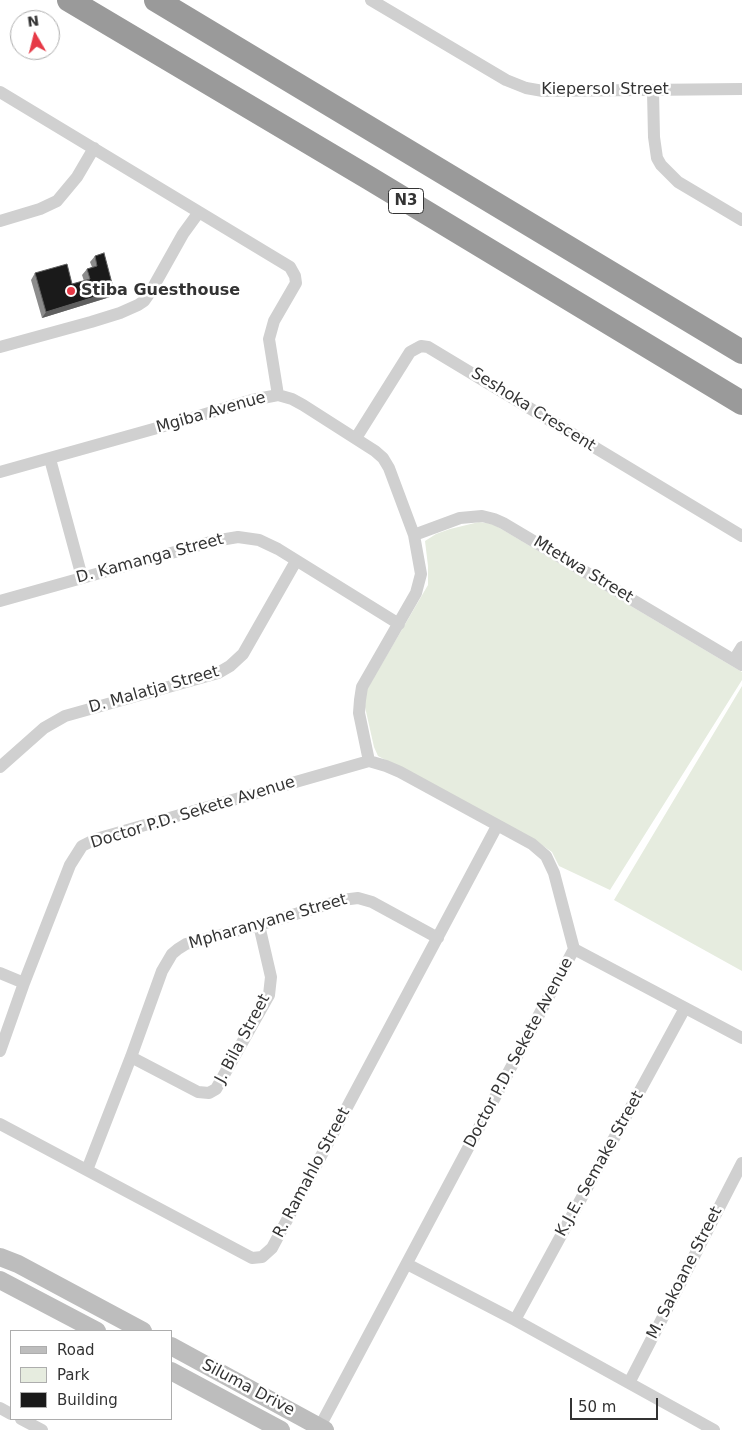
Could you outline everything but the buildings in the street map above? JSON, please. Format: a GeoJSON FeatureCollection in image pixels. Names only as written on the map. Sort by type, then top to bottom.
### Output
{"type":"FeatureCollection","features":[{"type":"Feature","properties":{"kind":"highway","name":"N3"},"geometry":{"type":"LineString","coordinates":[[69,0],[378,183],[742,403]]}},
{"type":"Feature","properties":{"kind":"highway","name":"N3"},"geometry":{"type":"LineString","coordinates":[[156,0],[742,352]]}},
{"type":"Feature","properties":{"kind":"street","name":"Kiepersol Street"},"geometry":{"type":"LineString","coordinates":[[371,0],[506,80],[526,88],[542,91],[742,90]]}},
{"type":"Feature","properties":{"kind":"street"},"geometry":{"type":"LineString","coordinates":[[652,91],[654,137],[657,158],[661,165],[678,182],[742,220]]}},
{"type":"Feature","properties":{"kind":"street"},"geometry":{"type":"LineString","coordinates":[[0,92],[287,264],[294,272],[295,285],[274,321],[270,334],[270,350],[278,395]]}},
{"type":"Feature","properties":{"kind":"street"},"geometry":{"type":"LineString","coordinates":[[0,221],[40,209],[57,201],[77,177],[94,148]]}},
{"type":"Feature","properties":{"kind":"street"},"geometry":{"type":"LineString","coordinates":[[0,347],[120,313],[144,301],[183,234],[200,212]]}},
{"type":"Feature","properties":{"kind":"street","name":"Seshoka Crescent"},"geometry":{"type":"LineString","coordinates":[[356,438],[410,352],[421,346],[428,346],[742,536]]}},
{"type":"Feature","properties":{"kind":"street","name":"Mgiba Avenue"},"geometry":{"type":"LineString","coordinates":[[0,472],[252,400],[278,395],[297,402],[375,451],[386,463],[414,535],[420,562],[420,579],[416,593],[362,687],[360,713],[369,762]]}},
{"type":"Feature","properties":{"kind":"street"},"geometry":{"type":"LineString","coordinates":[[50,459],[82,577]]}},
{"type":"Feature","properties":{"kind":"street","name":"Mtetwa Street"},"geometry":{"type":"LineString","coordinates":[[414,535],[460,518],[482,516],[494,519],[738,662]]}},
{"type":"Feature","properties":{"kind":"street","name":"D. Kamanga Street"},"geometry":{"type":"LineString","coordinates":[[0,600],[228,537],[248,538],[267,543],[399,624]]}},
{"type":"Feature","properties":{"kind":"street","name":"D. Malatja Street"},"geometry":{"type":"LineString","coordinates":[[0,767],[44,728],[65,716],[218,672],[230,666],[243,654],[296,561]]}},
{"type":"Feature","properties":{"kind":"street"},"geometry":{"type":"LineString","coordinates":[[738,662],[742,647]]}},
{"type":"Feature","properties":{"kind":"street","name":"Doctor P.D. Sekete Avenue"},"geometry":{"type":"LineString","coordinates":[[0,1051],[70,865],[82,846],[111,834],[369,762],[386,766],[540,849],[550,862],[574,949],[321,1429]]}},
{"type":"Feature","properties":{"kind":"street","name":"R. Ramahlo Street"},"geometry":{"type":"LineString","coordinates":[[0,1124],[252,1258],[265,1255],[272,1248],[498,826]]}},
{"type":"Feature","properties":{"kind":"street","name":"Mpharanyane Street"},"geometry":{"type":"LineString","coordinates":[[87,1170],[131,1058],[162,971],[172,954],[186,944],[259,925],[342,900],[358,898],[372,902],[438,938]]}},
{"type":"Feature","properties":{"kind":"street","name":"J. Bila Street"},"geometry":{"type":"LineString","coordinates":[[131,1058],[198,1092],[209,1093],[216,1089],[269,995],[271,977],[259,925]]}},
{"type":"Feature","properties":{"kind":"street"},"geometry":{"type":"LineString","coordinates":[[574,949],[742,1038]]}},
{"type":"Feature","properties":{"kind":"street"},"geometry":{"type":"LineString","coordinates":[[0,973],[24,983]]}},
{"type":"Feature","properties":{"kind":"street","name":"K.J.E. Semake Street"},"geometry":{"type":"LineString","coordinates":[[514,1320],[685,1008]]}},
{"type":"Feature","properties":{"kind":"street","name":"M. Sakoane Street"},"geometry":{"type":"LineString","coordinates":[[629,1383],[742,1163]]}},
{"type":"Feature","properties":{"kind":"street"},"geometry":{"type":"LineString","coordinates":[[0,1257],[18,1264],[141,1330]]}},
{"type":"Feature","properties":{"kind":"street"},"geometry":{"type":"LineString","coordinates":[[407,1264],[514,1320],[714,1430]]}},
{"type":"Feature","properties":{"kind":"street"},"geometry":{"type":"LineString","coordinates":[[0,1280],[95,1330]]}},
{"type":"Feature","properties":{"kind":"street","name":"Siluma Drive"},"geometry":{"type":"LineString","coordinates":[[172,1347],[321,1429]]}},
{"type":"Feature","properties":{"kind":"street","name":"Siluma Drive"},"geometry":{"type":"LineString","coordinates":[[172,1372],[281,1430]]}},
{"type":"Feature","properties":{"kind":"street"},"geometry":{"type":"LineString","coordinates":[[23,1420],[42,1430]]}},
{"type":"Feature","properties":{"kind":"green space"},"geometry":{"type":"Polygon","coordinates":[[[479,522],[493,524],[742,672],[742,680],[610,890],[559,866],[552,852],[527,835],[378,756],[374,747],[365,707],[366,691],[428,585],[425,541],[436,534],[450,529],[479,522]]]}},
{"type":"Feature","properties":{"kind":"green space"},"geometry":{"type":"Polygon","coordinates":[[[742,686],[742,971],[614,900],[742,686]]]}},
{"type":"Feature","properties":{"kind":"place","name":"Stiba Guesthouse"},"geometry":{"type":"Point","coordinates":[71,291]}}]}
